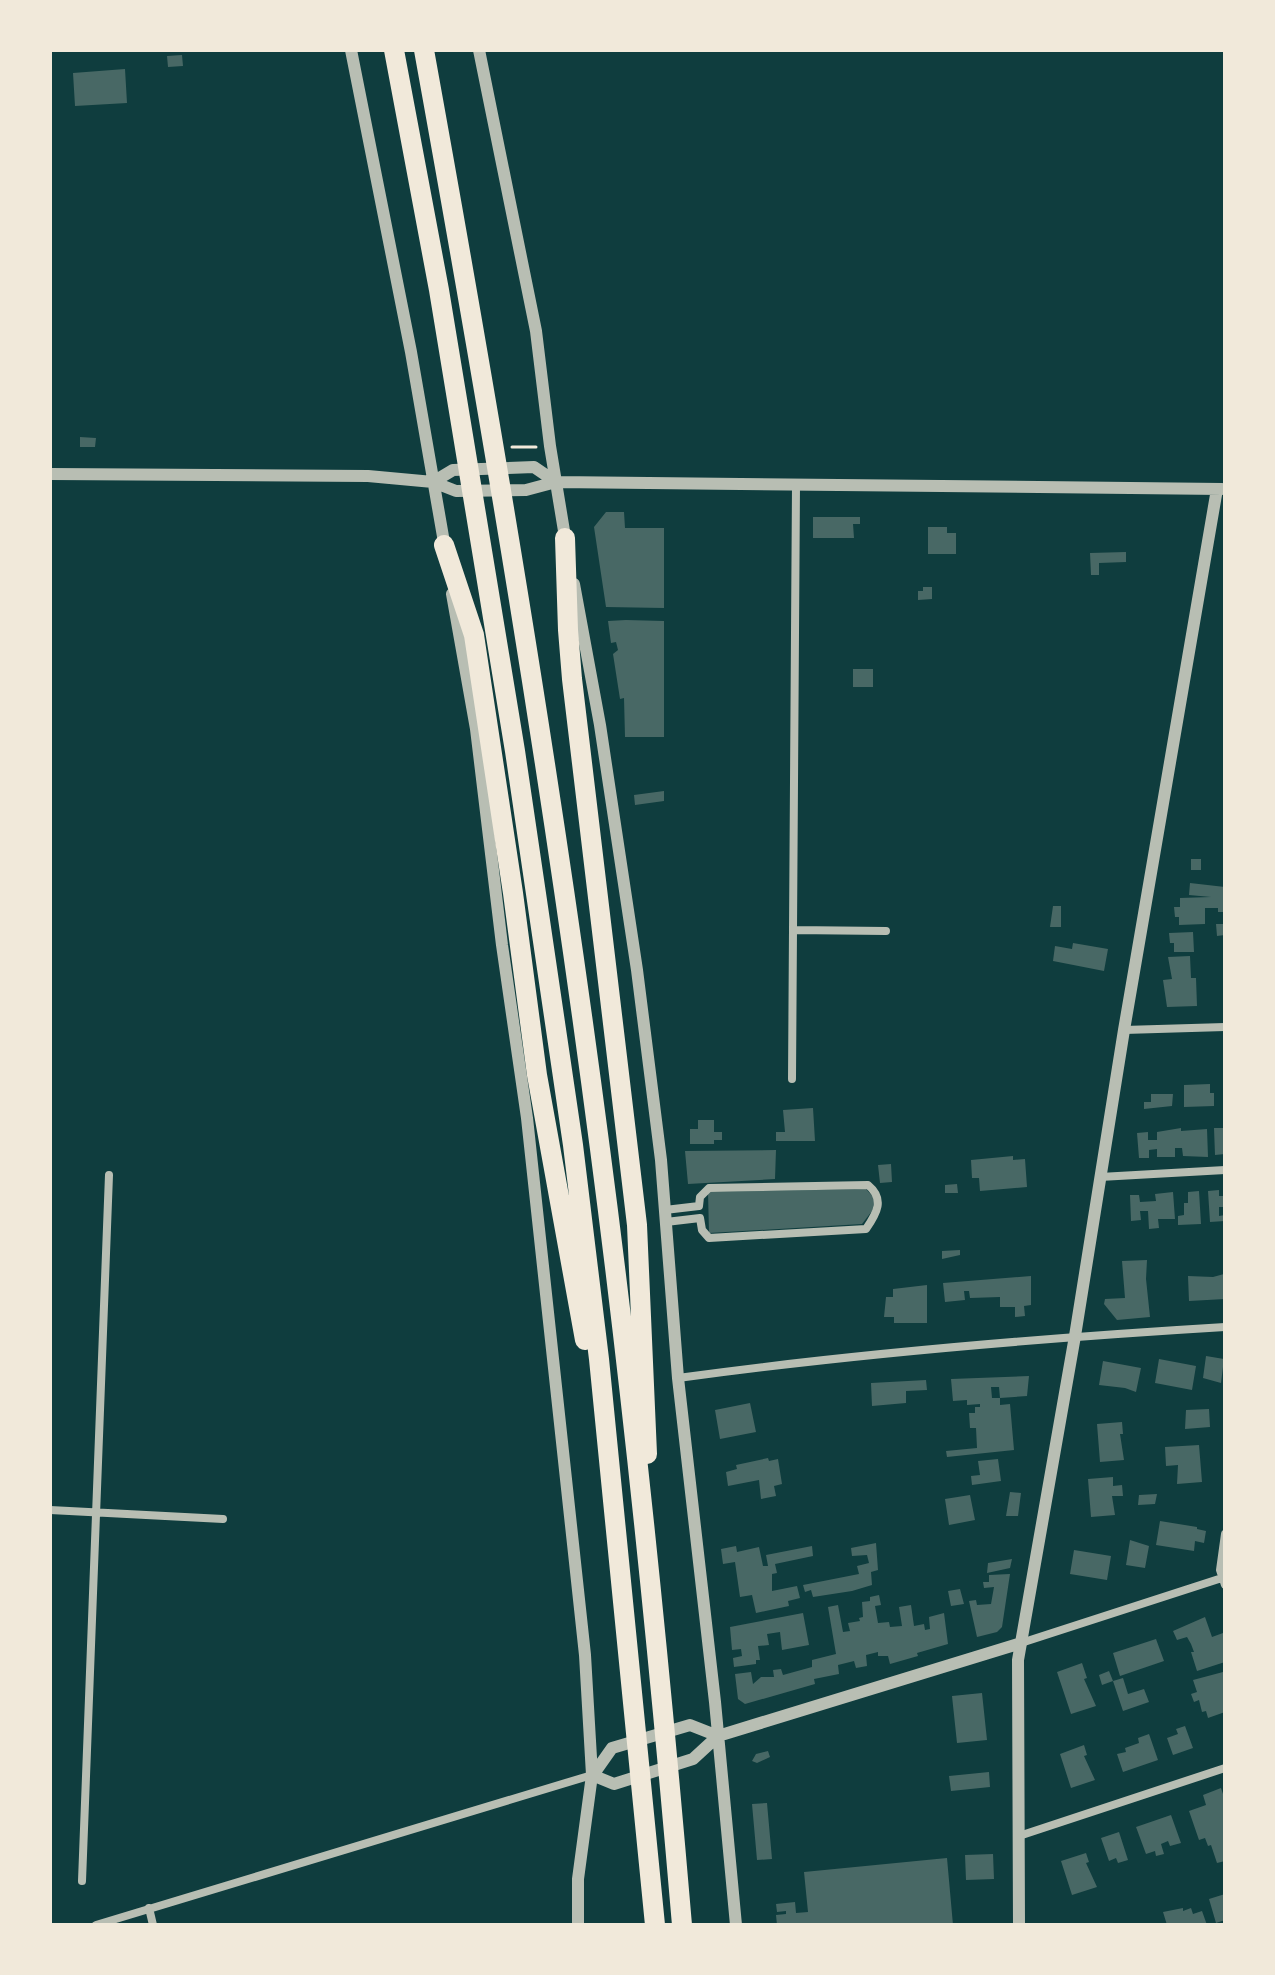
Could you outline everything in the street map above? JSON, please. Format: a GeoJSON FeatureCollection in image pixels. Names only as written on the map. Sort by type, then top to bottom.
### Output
{"type":"FeatureCollection","features":[{"type":"Feature","properties":{"kind":"highway"},"geometry":{"type":"LineString","coordinates":[[394,50],[481,541],[573,1145],[589,1264],[655,1925]]}},
{"type":"Feature","properties":{"kind":"highway"},"geometry":{"type":"LineString","coordinates":[[424,50],[491,428],[543,748],[597,1131],[650,1574],[682,1925]]}},
{"type":"Feature","properties":{"kind":"highway"},"geometry":{"type":"LineString","coordinates":[[565,538],[572,679],[637,1225],[650,1574]]}},
{"type":"Feature","properties":{"kind":"highway"},"geometry":{"type":"LineString","coordinates":[[444,545],[474,635],[537,1075],[611,1485]]}},
{"type":"Feature","properties":{"kind":"street"},"geometry":{"type":"LineString","coordinates":[[351,50],[408,337],[476,729],[527,1118],[585,1655],[592,1775],[578,1879],[578,1925]]}},
{"type":"Feature","properties":{"kind":"street"},"geometry":{"type":"LineString","coordinates":[[479,50],[536,331],[556,482],[600,725],[637,970],[665,1216],[678,1378],[736,1925]]}},
{"type":"Feature","properties":{"kind":"street"},"geometry":{"type":"LineString","coordinates":[[433,482],[453,470],[534,467],[556,482]]}},
{"type":"Feature","properties":{"kind":"street"},"geometry":{"type":"LineString","coordinates":[[50,474],[368,476],[433,482],[456,491],[526,490],[556,482],[1221,489],[1124,1030],[1075,1336],[1018,1660],[1019,1925]]}},
{"type":"Feature","properties":{"kind":"street"},"geometry":{"type":"LineString","coordinates":[[792,1079],[796,485]]}},
{"type":"Feature","properties":{"kind":"street"},"geometry":{"type":"LineString","coordinates":[[793,930],[886,931]]}},
{"type":"Feature","properties":{"kind":"street"},"geometry":{"type":"LineString","coordinates":[[1124,1030],[1225,1027]]}},
{"type":"Feature","properties":{"kind":"street"},"geometry":{"type":"LineString","coordinates":[[1100,1177],[1225,1170]]}},
{"type":"Feature","properties":{"kind":"street"},"geometry":{"type":"LineString","coordinates":[[82,1881],[109,1175]]}},
{"type":"Feature","properties":{"kind":"street"},"geometry":{"type":"LineString","coordinates":[[868,1185],[879,1199],[877,1214],[866,1229],[709,1238],[702,1230],[700,1218],[665,1216],[699,1206],[700,1197],[709,1188],[868,1185]]}},
{"type":"Feature","properties":{"kind":"street"},"geometry":{"type":"LineString","coordinates":[[678,1378],[867,1353],[1225,1327]]}},
{"type":"Feature","properties":{"kind":"street"},"geometry":{"type":"LineString","coordinates":[[50,1510],[223,1519]]}},
{"type":"Feature","properties":{"kind":"street"},"geometry":{"type":"LineString","coordinates":[[592,1775],[614,1784],[693,1759],[718,1736],[1224,1580],[1220,1570],[1225,1534]]}},
{"type":"Feature","properties":{"kind":"street"},"geometry":{"type":"LineString","coordinates":[[96,1925],[592,1775],[612,1748],[690,1725],[718,1736]]}},
{"type":"Feature","properties":{"kind":"street"},"geometry":{"type":"LineString","coordinates":[[1019,1836],[1225,1768]]}},
{"type":"Feature","properties":{"kind":"street"},"geometry":{"type":"LineString","coordinates":[[149,1908],[153,1925]]}},
{"type":"Feature","properties":{"kind":"building"},"geometry":{"type":"Polygon","coordinates":[[[182,55],[183,66],[168,67],[167,56],[182,55]]]}},
{"type":"Feature","properties":{"kind":"building"},"geometry":{"type":"Polygon","coordinates":[[[125,69],[127,103],[75,106],[73,73],[125,69]]]}},
{"type":"Feature","properties":{"kind":"building"},"geometry":{"type":"Polygon","coordinates":[[[80,437],[96,438],[95,447],[80,447],[80,437]]]}},
{"type":"Feature","properties":{"kind":"building"},"geometry":{"type":"Polygon","coordinates":[[[606,512],[624,512],[625,528],[664,528],[664,608],[606,607],[594,527],[606,512]]]}},
{"type":"Feature","properties":{"kind":"building"},"geometry":{"type":"Polygon","coordinates":[[[813,517],[860,517],[860,524],[853,524],[854,538],[813,538],[813,517]]]}},
{"type":"Feature","properties":{"kind":"building"},"geometry":{"type":"Polygon","coordinates":[[[928,527],[947,527],[947,533],[956,533],[956,554],[928,554],[928,527]]]}},
{"type":"Feature","properties":{"kind":"building"},"geometry":{"type":"Polygon","coordinates":[[[1126,552],[1126,562],[1099,563],[1099,575],[1091,575],[1090,553],[1126,552]]]}},
{"type":"Feature","properties":{"kind":"building"},"geometry":{"type":"Polygon","coordinates":[[[923,587],[932,587],[932,599],[918,600],[918,591],[923,591],[923,587]]]}},
{"type":"Feature","properties":{"kind":"building"},"geometry":{"type":"Polygon","coordinates":[[[608,621],[664,621],[664,737],[625,737],[624,698],[620,699],[613,654],[618,650],[616,642],[611,643],[608,621]]]}},
{"type":"Feature","properties":{"kind":"building"},"geometry":{"type":"Polygon","coordinates":[[[853,669],[873,669],[873,687],[853,687],[853,669]]]}},
{"type":"Feature","properties":{"kind":"building"},"geometry":{"type":"Polygon","coordinates":[[[664,791],[664,801],[635,805],[634,795],[664,791]]]}},
{"type":"Feature","properties":{"kind":"building"},"geometry":{"type":"Polygon","coordinates":[[[1191,859],[1201,859],[1201,870],[1191,870],[1191,859]]]}},
{"type":"Feature","properties":{"kind":"building"},"geometry":{"type":"Polygon","coordinates":[[[1190,883],[1225,887],[1225,912],[1218,912],[1218,908],[1205,908],[1205,924],[1179,925],[1174,907],[1180,907],[1180,898],[1211,897],[1189,895],[1190,883]]]}},
{"type":"Feature","properties":{"kind":"building"},"geometry":{"type":"Polygon","coordinates":[[[1053,906],[1061,906],[1061,927],[1050,927],[1053,906]]]}},
{"type":"Feature","properties":{"kind":"building"},"geometry":{"type":"Polygon","coordinates":[[[1216,924],[1225,924],[1225,935],[1217,936],[1216,924]]]}},
{"type":"Feature","properties":{"kind":"building"},"geometry":{"type":"Polygon","coordinates":[[[1193,932],[1194,952],[1174,952],[1169,933],[1193,932]]]}},
{"type":"Feature","properties":{"kind":"building"},"geometry":{"type":"Polygon","coordinates":[[[1073,943],[1108,949],[1104,971],[1053,961],[1055,946],[1072,949],[1073,943]]]}},
{"type":"Feature","properties":{"kind":"building"},"geometry":{"type":"Polygon","coordinates":[[[1190,956],[1191,978],[1196,978],[1197,1006],[1167,1007],[1163,980],[1172,979],[1168,957],[1190,956]]]}},
{"type":"Feature","properties":{"kind":"building"},"geometry":{"type":"Polygon","coordinates":[[[1210,1084],[1214,1106],[1184,1107],[1184,1085],[1210,1084]]]}},
{"type":"Feature","properties":{"kind":"building"},"geometry":{"type":"Polygon","coordinates":[[[1151,1094],[1173,1094],[1172,1106],[1144,1109],[1144,1102],[1151,1102],[1151,1094]]]}},
{"type":"Feature","properties":{"kind":"building"},"geometry":{"type":"Polygon","coordinates":[[[813,1108],[815,1141],[776,1141],[776,1132],[785,1132],[783,1110],[813,1108]]]}},
{"type":"Feature","properties":{"kind":"building"},"geometry":{"type":"Polygon","coordinates":[[[698,1120],[714,1120],[714,1132],[722,1132],[722,1140],[714,1140],[714,1144],[690,1144],[690,1129],[698,1129],[698,1120]]]}},
{"type":"Feature","properties":{"kind":"building"},"geometry":{"type":"Polygon","coordinates":[[[1181,1128],[1181,1131],[1207,1129],[1208,1157],[1183,1156],[1182,1148],[1175,1148],[1175,1157],[1157,1157],[1157,1149],[1149,1150],[1149,1158],[1139,1158],[1137,1133],[1148,1132],[1148,1140],[1157,1140],[1157,1132],[1181,1128]]]}},
{"type":"Feature","properties":{"kind":"building"},"geometry":{"type":"Polygon","coordinates":[[[1214,1128],[1224,1128],[1225,1154],[1215,1155],[1214,1128]]]}},
{"type":"Feature","properties":{"kind":"building"},"geometry":{"type":"Polygon","coordinates":[[[776,1150],[775,1179],[688,1184],[685,1151],[776,1150]]]}},
{"type":"Feature","properties":{"kind":"building"},"geometry":{"type":"Polygon","coordinates":[[[1013,1156],[1013,1160],[1025,1159],[1027,1187],[980,1191],[979,1178],[972,1178],[971,1160],[1013,1156]]]}},
{"type":"Feature","properties":{"kind":"building"},"geometry":{"type":"Polygon","coordinates":[[[891,1164],[892,1182],[880,1183],[878,1165],[891,1164]]]}},
{"type":"Feature","properties":{"kind":"building"},"geometry":{"type":"Polygon","coordinates":[[[957,1184],[958,1193],[945,1193],[945,1185],[957,1184]]]}},
{"type":"Feature","properties":{"kind":"building"},"geometry":{"type":"Polygon","coordinates":[[[866,1189],[875,1199],[872,1211],[862,1224],[709,1233],[708,1192],[866,1189]]]}},
{"type":"Feature","properties":{"kind":"building"},"geometry":{"type":"Polygon","coordinates":[[[1219,1190],[1219,1196],[1225,1196],[1225,1207],[1219,1207],[1219,1216],[1225,1215],[1225,1221],[1210,1222],[1208,1191],[1219,1190]]]}},
{"type":"Feature","properties":{"kind":"building"},"geometry":{"type":"Polygon","coordinates":[[[1199,1191],[1201,1224],[1178,1225],[1178,1216],[1184,1215],[1184,1203],[1188,1203],[1188,1192],[1199,1191]]]}},
{"type":"Feature","properties":{"kind":"building"},"geometry":{"type":"Polygon","coordinates":[[[1173,1192],[1175,1219],[1158,1219],[1159,1228],[1149,1229],[1148,1211],[1140,1211],[1141,1220],[1131,1221],[1130,1195],[1139,1195],[1140,1202],[1156,1201],[1155,1194],[1173,1192]]]}},
{"type":"Feature","properties":{"kind":"building"},"geometry":{"type":"Polygon","coordinates":[[[960,1250],[960,1255],[942,1259],[942,1251],[960,1250]]]}},
{"type":"Feature","properties":{"kind":"building"},"geometry":{"type":"Polygon","coordinates":[[[1147,1260],[1150,1317],[1117,1320],[1104,1304],[1105,1299],[1125,1298],[1122,1261],[1147,1260]]]}},
{"type":"Feature","properties":{"kind":"building"},"geometry":{"type":"Polygon","coordinates":[[[1224,1274],[1225,1299],[1189,1301],[1188,1276],[1224,1274]]]}},
{"type":"Feature","properties":{"kind":"building"},"geometry":{"type":"Polygon","coordinates":[[[1031,1276],[1031,1305],[1024,1306],[1025,1316],[1015,1317],[1015,1307],[1000,1307],[1000,1297],[970,1298],[969,1291],[964,1291],[965,1300],[945,1302],[943,1283],[1031,1276]]]}},
{"type":"Feature","properties":{"kind":"building"},"geometry":{"type":"Polygon","coordinates":[[[927,1285],[927,1323],[894,1323],[894,1317],[884,1317],[886,1297],[893,1297],[893,1289],[927,1285]]]}},
{"type":"Feature","properties":{"kind":"building"},"geometry":{"type":"Polygon","coordinates":[[[1206,1356],[1224,1359],[1221,1383],[1203,1378],[1206,1356]]]}},
{"type":"Feature","properties":{"kind":"building"},"geometry":{"type":"Polygon","coordinates":[[[1159,1359],[1196,1366],[1192,1390],[1155,1383],[1159,1359]]]}},
{"type":"Feature","properties":{"kind":"building"},"geometry":{"type":"Polygon","coordinates":[[[1103,1361],[1141,1368],[1136,1392],[1099,1385],[1103,1361]]]}},
{"type":"Feature","properties":{"kind":"building"},"geometry":{"type":"Polygon","coordinates":[[[1029,1376],[1027,1396],[1000,1398],[1000,1405],[1010,1404],[1014,1450],[947,1457],[946,1451],[977,1448],[976,1428],[970,1428],[969,1413],[975,1413],[975,1407],[980,1407],[980,1404],[967,1405],[967,1400],[953,1401],[951,1379],[1029,1376]],[[991,1387],[992,1398],[1000,1398],[999,1387],[991,1387]]]}},
{"type":"Feature","properties":{"kind":"building"},"geometry":{"type":"Polygon","coordinates":[[[926,1380],[927,1390],[906,1391],[906,1403],[872,1406],[871,1383],[926,1380]]]}},
{"type":"Feature","properties":{"kind":"building"},"geometry":{"type":"Polygon","coordinates":[[[750,1403],[756,1432],[720,1439],[715,1410],[750,1403]]]}},
{"type":"Feature","properties":{"kind":"building"},"geometry":{"type":"Polygon","coordinates":[[[1209,1409],[1210,1427],[1185,1429],[1186,1410],[1209,1409]]]}},
{"type":"Feature","properties":{"kind":"building"},"geometry":{"type":"Polygon","coordinates":[[[1122,1422],[1123,1434],[1120,1434],[1124,1460],[1100,1462],[1097,1424],[1122,1422]]]}},
{"type":"Feature","properties":{"kind":"building"},"geometry":{"type":"Polygon","coordinates":[[[1199,1445],[1202,1482],[1177,1484],[1178,1465],[1166,1466],[1165,1447],[1199,1445]]]}},
{"type":"Feature","properties":{"kind":"building"},"geometry":{"type":"Polygon","coordinates":[[[768,1458],[769,1461],[778,1459],[782,1484],[774,1486],[776,1496],[761,1499],[759,1480],[728,1486],[726,1472],[737,1469],[736,1465],[768,1458]]]}},
{"type":"Feature","properties":{"kind":"building"},"geometry":{"type":"Polygon","coordinates":[[[998,1459],[1001,1481],[972,1485],[971,1476],[980,1475],[978,1461],[998,1459]]]}},
{"type":"Feature","properties":{"kind":"building"},"geometry":{"type":"Polygon","coordinates":[[[1113,1477],[1113,1486],[1122,1485],[1123,1496],[1112,1496],[1115,1515],[1091,1517],[1088,1479],[1113,1477]]]}},
{"type":"Feature","properties":{"kind":"building"},"geometry":{"type":"Polygon","coordinates":[[[1010,1492],[1021,1493],[1018,1516],[1006,1516],[1010,1492]]]}},
{"type":"Feature","properties":{"kind":"building"},"geometry":{"type":"Polygon","coordinates":[[[1157,1494],[1155,1504],[1138,1505],[1139,1495],[1157,1494]]]}},
{"type":"Feature","properties":{"kind":"building"},"geometry":{"type":"Polygon","coordinates":[[[970,1495],[975,1520],[949,1525],[945,1499],[970,1495]]]}},
{"type":"Feature","properties":{"kind":"building"},"geometry":{"type":"Polygon","coordinates":[[[1160,1521],[1206,1531],[1204,1543],[1195,1541],[1194,1551],[1156,1545],[1160,1521]]]}},
{"type":"Feature","properties":{"kind":"building"},"geometry":{"type":"Polygon","coordinates":[[[1130,1540],[1149,1546],[1145,1568],[1126,1565],[1130,1540]]]}},
{"type":"Feature","properties":{"kind":"building"},"geometry":{"type":"Polygon","coordinates":[[[876,1543],[878,1570],[871,1572],[872,1585],[813,1597],[811,1590],[805,1592],[803,1585],[859,1574],[857,1566],[869,1563],[867,1555],[852,1556],[851,1548],[876,1543]]]}},
{"type":"Feature","properties":{"kind":"building"},"geometry":{"type":"Polygon","coordinates":[[[736,1546],[737,1552],[759,1547],[763,1566],[768,1566],[766,1555],[812,1546],[813,1556],[775,1564],[777,1573],[772,1574],[772,1591],[797,1586],[800,1598],[788,1601],[789,1606],[756,1613],[752,1595],[740,1597],[735,1562],[723,1564],[721,1549],[736,1546]]]}},
{"type":"Feature","properties":{"kind":"building"},"geometry":{"type":"Polygon","coordinates":[[[1074,1550],[1111,1556],[1107,1580],[1070,1574],[1074,1550]]]}},
{"type":"Feature","properties":{"kind":"building"},"geometry":{"type":"Polygon","coordinates":[[[1012,1559],[1010,1568],[987,1573],[988,1563],[1012,1559]]]}},
{"type":"Feature","properties":{"kind":"building"},"geometry":{"type":"Polygon","coordinates":[[[1010,1574],[1002,1627],[997,1632],[977,1637],[969,1601],[976,1600],[977,1605],[991,1604],[994,1587],[984,1588],[983,1582],[989,1582],[989,1575],[1010,1574]]]}},
{"type":"Feature","properties":{"kind":"building"},"geometry":{"type":"Polygon","coordinates":[[[960,1589],[964,1604],[951,1606],[948,1591],[960,1589]]]}},
{"type":"Feature","properties":{"kind":"building"},"geometry":{"type":"Polygon","coordinates":[[[879,1595],[881,1605],[875,1606],[878,1623],[889,1622],[890,1627],[902,1626],[899,1607],[911,1605],[914,1626],[924,1624],[925,1630],[930,1629],[929,1617],[944,1613],[948,1644],[890,1664],[888,1656],[878,1656],[878,1652],[866,1655],[867,1666],[856,1668],[854,1661],[838,1665],[839,1674],[814,1679],[815,1684],[745,1704],[738,1699],[735,1674],[751,1672],[753,1684],[761,1677],[774,1677],[773,1670],[781,1669],[783,1675],[812,1667],[812,1660],[836,1654],[828,1607],[838,1605],[843,1632],[850,1631],[848,1623],[860,1621],[859,1618],[863,1617],[862,1602],[879,1595]]]}},
{"type":"Feature","properties":{"kind":"building"},"geometry":{"type":"Polygon","coordinates":[[[803,1613],[809,1645],[782,1650],[780,1632],[767,1634],[769,1645],[758,1646],[760,1660],[756,1660],[756,1664],[734,1667],[733,1658],[742,1656],[741,1649],[732,1650],[730,1627],[803,1613]]]}},
{"type":"Feature","properties":{"kind":"building"},"geometry":{"type":"Polygon","coordinates":[[[1205,1617],[1212,1637],[1223,1633],[1225,1662],[1197,1671],[1191,1652],[1194,1652],[1187,1637],[1177,1640],[1173,1631],[1205,1617]]]}},
{"type":"Feature","properties":{"kind":"building"},"geometry":{"type":"Polygon","coordinates":[[[1156,1639],[1164,1661],[1120,1676],[1113,1653],[1156,1639]]]}},
{"type":"Feature","properties":{"kind":"building"},"geometry":{"type":"Polygon","coordinates":[[[1082,1663],[1087,1678],[1084,1679],[1096,1706],[1071,1714],[1057,1672],[1082,1663]]]}},
{"type":"Feature","properties":{"kind":"building"},"geometry":{"type":"Polygon","coordinates":[[[1109,1671],[1113,1681],[1102,1685],[1099,1675],[1109,1671]]]}},
{"type":"Feature","properties":{"kind":"building"},"geometry":{"type":"Polygon","coordinates":[[[1223,1672],[1225,1712],[1208,1718],[1206,1711],[1202,1712],[1199,1700],[1194,1702],[1191,1694],[1197,1692],[1193,1680],[1223,1672]]]}},
{"type":"Feature","properties":{"kind":"building"},"geometry":{"type":"Polygon","coordinates":[[[1123,1678],[1128,1694],[1144,1689],[1149,1702],[1123,1711],[1113,1681],[1123,1678]]]}},
{"type":"Feature","properties":{"kind":"building"},"geometry":{"type":"Polygon","coordinates":[[[982,1693],[987,1740],[957,1743],[952,1696],[982,1693]]]}},
{"type":"Feature","properties":{"kind":"building"},"geometry":{"type":"Polygon","coordinates":[[[1185,1726],[1193,1748],[1173,1755],[1167,1738],[1178,1734],[1176,1729],[1185,1726]]]}},
{"type":"Feature","properties":{"kind":"building"},"geometry":{"type":"Polygon","coordinates":[[[1149,1734],[1158,1760],[1123,1772],[1117,1754],[1126,1752],[1125,1748],[1139,1743],[1138,1738],[1149,1734]]]}},
{"type":"Feature","properties":{"kind":"building"},"geometry":{"type":"Polygon","coordinates":[[[1084,1745],[1087,1755],[1084,1756],[1095,1780],[1071,1788],[1060,1754],[1084,1745]]]}},
{"type":"Feature","properties":{"kind":"building"},"geometry":{"type":"Polygon","coordinates":[[[768,1751],[770,1757],[757,1763],[752,1761],[756,1754],[768,1751]]]}},
{"type":"Feature","properties":{"kind":"building"},"geometry":{"type":"Polygon","coordinates":[[[989,1772],[990,1787],[951,1791],[949,1776],[989,1772]]]}},
{"type":"Feature","properties":{"kind":"building"},"geometry":{"type":"Polygon","coordinates":[[[1221,1788],[1225,1800],[1225,1861],[1217,1863],[1211,1845],[1208,1846],[1205,1838],[1199,1840],[1189,1811],[1206,1805],[1203,1795],[1221,1788]]]}},
{"type":"Feature","properties":{"kind":"building"},"geometry":{"type":"Polygon","coordinates":[[[767,1803],[772,1859],[757,1860],[752,1804],[767,1803]]]}},
{"type":"Feature","properties":{"kind":"building"},"geometry":{"type":"Polygon","coordinates":[[[1171,1815],[1181,1843],[1170,1846],[1168,1841],[1161,1844],[1164,1854],[1156,1856],[1155,1851],[1146,1854],[1136,1827],[1171,1815]]]}},
{"type":"Feature","properties":{"kind":"building"},"geometry":{"type":"Polygon","coordinates":[[[1119,1832],[1128,1860],[1118,1863],[1116,1858],[1109,1861],[1101,1838],[1119,1832]]]}},
{"type":"Feature","properties":{"kind":"building"},"geometry":{"type":"Polygon","coordinates":[[[1086,1853],[1089,1862],[1086,1863],[1097,1887],[1072,1895],[1061,1861],[1086,1853]]]}},
{"type":"Feature","properties":{"kind":"building"},"geometry":{"type":"Polygon","coordinates":[[[993,1854],[994,1879],[966,1880],[965,1855],[993,1854]]]}},
{"type":"Feature","properties":{"kind":"building"},"geometry":{"type":"Polygon","coordinates":[[[947,1858],[953,1925],[777,1925],[776,1915],[786,1914],[786,1911],[777,1912],[776,1904],[795,1902],[796,1913],[808,1912],[804,1872],[947,1858]]]}},
{"type":"Feature","properties":{"kind":"building"},"geometry":{"type":"Polygon","coordinates":[[[1225,1894],[1225,1920],[1216,1923],[1209,1899],[1225,1894]]]}},
{"type":"Feature","properties":{"kind":"building"},"geometry":{"type":"Polygon","coordinates":[[[1183,1908],[1183,1911],[1191,1908],[1193,1914],[1202,1911],[1207,1925],[1167,1925],[1163,1912],[1183,1908]]]}}]}
